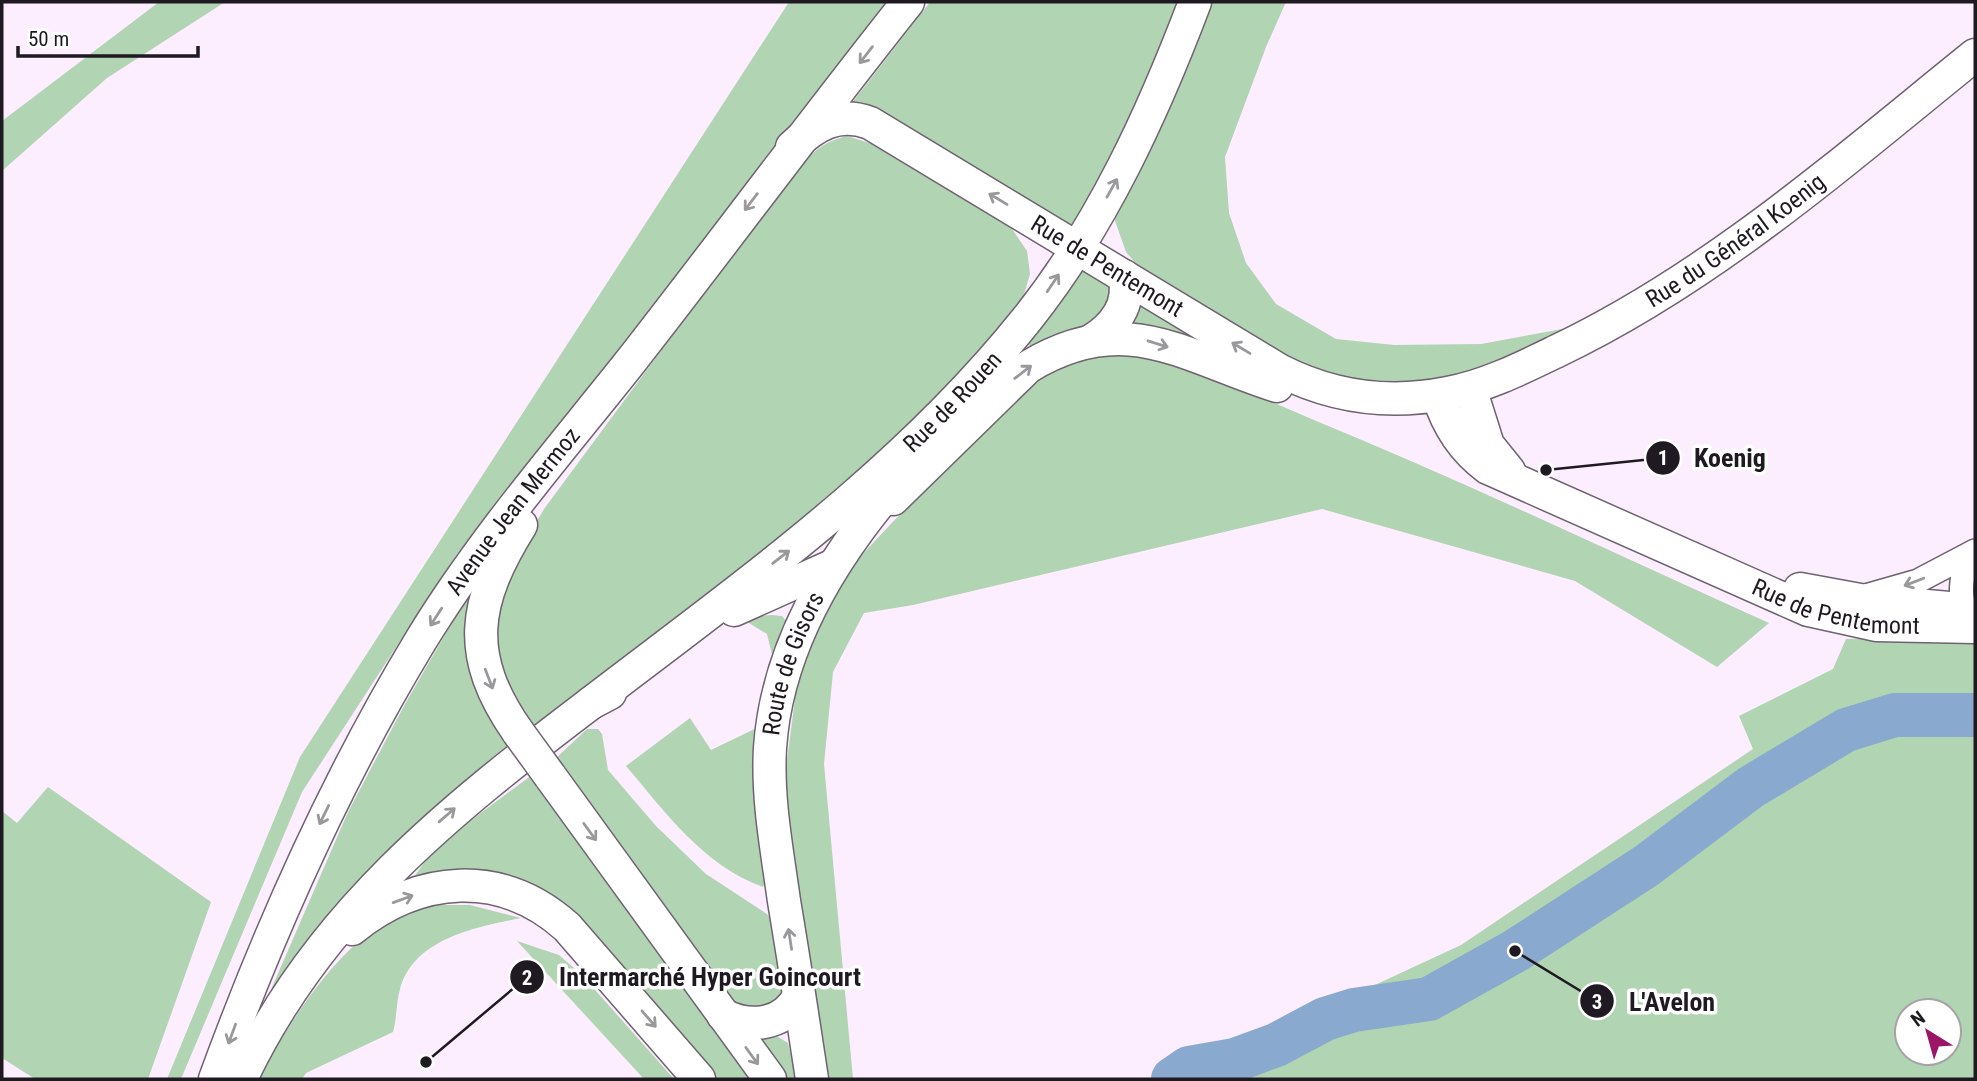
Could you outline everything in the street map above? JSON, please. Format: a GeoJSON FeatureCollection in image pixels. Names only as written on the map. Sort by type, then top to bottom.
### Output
{"type":"FeatureCollection","features":[{"type":"Feature","properties":{"kind":"main road","name":"Avenue Jean Mermoz"},"geometry":{"type":"LineString","coordinates":[[215,1079],[263,950],[300,864],[382,706],[422,639],[497,527],[631,361],[792,148],[908,2]]}},
{"type":"Feature","properties":{"kind":"main road","name":"Rue de Rouen"},"geometry":{"type":"LineString","coordinates":[[591,703],[840,510],[930,425],[1027,319],[1077,247],[1139,135],[1195,2]]}},
{"type":"Feature","properties":{"kind":"main road","name":"Rue du Général Koenig"},"geometry":{"type":"LineString","coordinates":[[1470,388],[1522,368],[1611,325],[1724,254],[1975,55]]}},
{"type":"Feature","properties":{"kind":"main road","name":"Rue de Pentemont"},"geometry":{"type":"LineString","coordinates":[[792,148],[824,123],[843,118],[863,120],[1292,377],[1319,387],[1371,399],[1438,395],[1470,388],[1492,452],[1506,469],[1523,480]]}},
{"type":"Feature","properties":{"kind":"main road"},"geometry":{"type":"LineString","coordinates":[[1091,341],[1109,327],[1121,312],[1126,293],[1124,276]]}},
{"type":"Feature","properties":{"kind":"main road","name":"Route de Gisors"},"geometry":{"type":"LineString","coordinates":[[812,1079],[774,829],[770,747],[777,705],[790,657],[832,566],[851,539],[970,397],[1027,319]]}},
{"type":"Feature","properties":{"kind":"main road"},"geometry":{"type":"LineString","coordinates":[[851,539],[1018,375],[1052,354],[1091,341],[1119,337],[1147,340],[1309,395],[1371,399]]}},
{"type":"Feature","properties":{"kind":"main road"},"geometry":{"type":"LineString","coordinates":[[631,361],[515,534],[484,598],[480,638],[484,665],[493,691],[518,732],[770,1079]]}},
{"type":"Feature","properties":{"kind":"main road","name":"Rue de Pentemont"},"geometry":{"type":"LineString","coordinates":[[1438,395],[1451,428],[1468,452],[1489,468],[1523,480],[1784,601],[1832,617],[1895,627],[1972,617]]}},
{"type":"Feature","properties":{"kind":"main road","name":"Rue de Pentemont"},"geometry":{"type":"LineString","coordinates":[[1704,562],[1775,583],[1972,617]]}},
{"type":"Feature","properties":{"kind":"main road"},"geometry":{"type":"LineString","coordinates":[[241,1079],[285,995],[311,961],[411,848],[461,803],[591,703],[653,668],[738,608],[832,566]]}},
{"type":"Feature","properties":{"kind":"main road"},"geometry":{"type":"LineString","coordinates":[[254,1050],[311,972],[363,921],[390,904],[426,891],[445,887],[483,886],[517,893],[541,906],[560,921],[699,1079]]}},
{"type":"Feature","properties":{"kind":"main road"},"geometry":{"type":"LineString","coordinates":[[723,1016],[745,1024],[768,1022],[788,1012],[799,996]]}},
{"type":"Feature","properties":{"kind":"street"},"geometry":{"type":"LineString","coordinates":[[1844,597],[1880,593],[1905,585],[1975,552]]}},
{"type":"Feature","properties":{"kind":"street"},"geometry":{"type":"LineString","coordinates":[[1972,617],[1963,576],[1975,552]]}},
{"type":"Feature","properties":{"kind":"green space"},"geometry":{"type":"Polygon","coordinates":[[[159,2],[225,2],[107,78],[2,171],[2,121],[159,2]]]}},
{"type":"Feature","properties":{"kind":"green space"},"geometry":{"type":"Polygon","coordinates":[[[789,2],[892,2],[456,555],[302,792],[181,1079],[167,1079],[300,757],[789,2]]]}},
{"type":"Feature","properties":{"kind":"green space"},"geometry":{"type":"Polygon","coordinates":[[[930,2],[1178,2],[1132,114],[1072,228],[852,103],[930,2]]]}},
{"type":"Feature","properties":{"kind":"green space"},"geometry":{"type":"Polygon","coordinates":[[[1206,2],[1286,2],[1266,47],[1225,157],[1229,213],[1246,263],[1276,304],[1336,339],[1394,345],[1481,344],[1584,325],[1475,369],[1437,378],[1399,382],[1360,381],[1322,374],[1285,358],[1140,268],[1126,252],[1114,218],[1206,2]]]}},
{"type":"Feature","properties":{"kind":"green space"},"geometry":{"type":"Polygon","coordinates":[[[847,136],[879,146],[992,209],[1012,229],[1027,251],[1030,274],[1021,305],[899,446],[537,734],[505,685],[492,637],[503,579],[544,509],[782,187],[818,149],[847,136]]]}},
{"type":"Feature","properties":{"kind":"green space"},"geometry":{"type":"Polygon","coordinates":[[[1086,261],[1103,276],[1113,290],[1102,322],[1031,349],[1027,339],[1086,261]]]}},
{"type":"Feature","properties":{"kind":"green space"},"geometry":{"type":"Polygon","coordinates":[[[1144,296],[1224,352],[1128,324],[1144,296]]]}},
{"type":"Feature","properties":{"kind":"green space"},"geometry":{"type":"Polygon","coordinates":[[[1103,352],[1158,360],[1211,376],[1485,494],[1769,623],[1717,667],[1575,581],[1322,509],[913,605],[864,613],[833,672],[824,764],[853,1079],[825,1079],[784,784],[799,668],[840,578],[1021,387],[1052,369],[1103,352]]]}},
{"type":"Feature","properties":{"kind":"green space"},"geometry":{"type":"Polygon","coordinates":[[[480,574],[465,621],[468,656],[472,672],[486,702],[512,747],[279,994],[270,992],[348,812],[405,704],[480,574]]]}},
{"type":"Feature","properties":{"kind":"green space"},"geometry":{"type":"Polygon","coordinates":[[[759,616],[782,616],[787,622],[774,663],[767,634],[747,622],[759,616]]]}},
{"type":"Feature","properties":{"kind":"green space"},"geometry":{"type":"Polygon","coordinates":[[[1975,636],[1975,1079],[1158,1079],[1166,1064],[1265,1036],[1461,945],[1753,749],[1739,716],[1833,669],[1846,639],[1975,636]]]}},
{"type":"Feature","properties":{"kind":"green space"},"geometry":{"type":"Polygon","coordinates":[[[690,718],[711,750],[763,725],[769,875],[763,887],[722,865],[687,836],[626,766],[690,718]]]}},
{"type":"Feature","properties":{"kind":"green space"},"geometry":{"type":"Polygon","coordinates":[[[587,729],[598,729],[602,734],[608,770],[656,826],[706,874],[767,914],[775,925],[786,978],[782,995],[770,1009],[737,1011],[554,760],[587,729]]]}},
{"type":"Feature","properties":{"kind":"green space"},"geometry":{"type":"Polygon","coordinates":[[[532,775],[755,1079],[712,1079],[597,944],[463,876],[414,877],[435,847],[532,775]]]}},
{"type":"Feature","properties":{"kind":"green space"},"geometry":{"type":"Polygon","coordinates":[[[48,787],[211,902],[148,1079],[35,1079],[2,1058],[2,811],[17,823],[48,787]]]}},
{"type":"Feature","properties":{"kind":"green space"},"geometry":{"type":"Polygon","coordinates":[[[431,905],[470,905],[521,918],[449,938],[433,946],[419,958],[407,972],[400,989],[393,1032],[306,1073],[302,1079],[257,1079],[299,1011],[334,966],[353,947],[373,930],[395,917],[431,905]]]}},
{"type":"Feature","properties":{"kind":"green space"},"geometry":{"type":"Polygon","coordinates":[[[517,941],[559,955],[581,974],[674,1079],[644,1079],[517,941]]]}},
{"type":"Feature","properties":{"kind":"green space"},"geometry":{"type":"Polygon","coordinates":[[[775,1035],[788,1043],[797,1079],[783,1079],[755,1039],[775,1035]]]}},
{"type":"Feature","properties":{"kind":"waterway"},"geometry":{"type":"LineString","coordinates":[[1173,1079],[1189,1068],[1235,1060],[1276,1045],[1325,1019],[1354,1010],[1429,999],[1515,951],[1646,866],[1751,787],[1846,730],[1895,715],[1975,715]]}},
{"type":"Feature","properties":{"kind":"place","name":"Koenig"},"geometry":{"type":"Point","coordinates":[1546,470]}},
{"type":"Feature","properties":{"kind":"place","name":"L'Avelon"},"geometry":{"type":"Point","coordinates":[1515,951]}},
{"type":"Feature","properties":{"kind":"place","name":"Intermarché Hyper Goincourt"},"geometry":{"type":"Point","coordinates":[426,1062]}}]}
